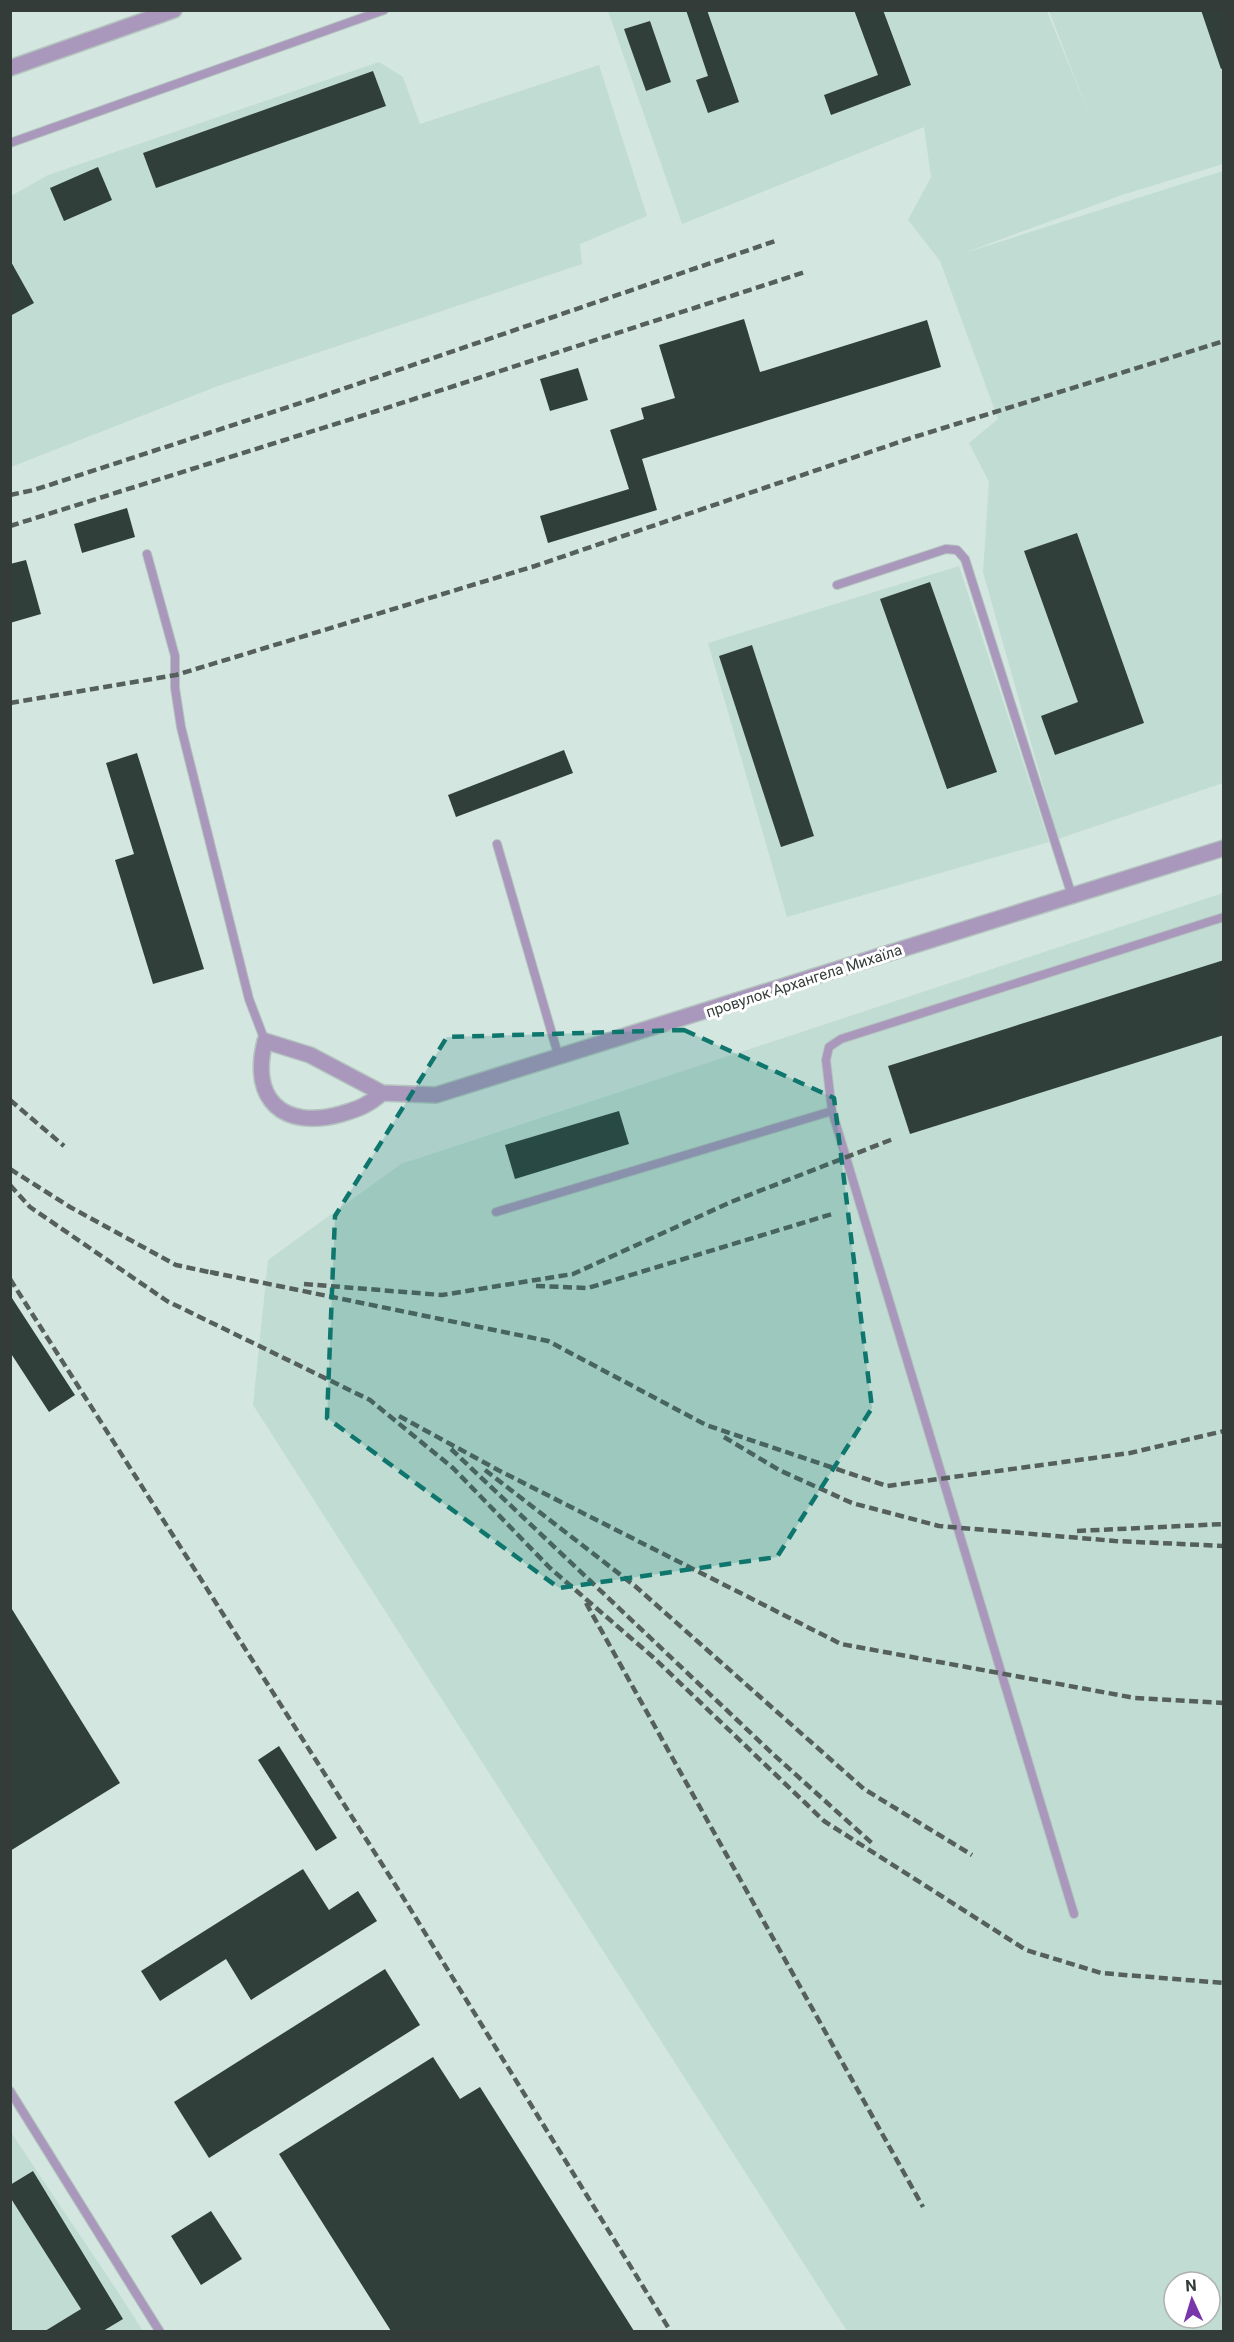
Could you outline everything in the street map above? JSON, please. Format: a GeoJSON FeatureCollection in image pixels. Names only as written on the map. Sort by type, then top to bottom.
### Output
{"type":"FeatureCollection","features":[{"type":"Feature","properties":{"kind":"street"},"geometry":{"type":"LineString","coordinates":[[10,68],[174,10]]}},
{"type":"Feature","properties":{"kind":"street","name":"провулок Архангела Михаїла"},"geometry":{"type":"LineString","coordinates":[[265,1041],[310,1055],[382,1093],[435,1095],[1224,848]]}},
{"type":"Feature","properties":{"kind":"street"},"geometry":{"type":"LineString","coordinates":[[265,1041],[262,1071],[268,1098],[282,1112],[302,1120],[320,1120],[364,1107],[382,1093]]}},
{"type":"Feature","properties":{"kind":"lane"},"geometry":{"type":"LineString","coordinates":[[10,142],[384,10]]}},
{"type":"Feature","properties":{"kind":"lane"},"geometry":{"type":"LineString","coordinates":[[837,585],[946,549],[957,550],[965,559],[1072,896]]}},
{"type":"Feature","properties":{"kind":"lane"},"geometry":{"type":"LineString","coordinates":[[147,554],[175,656],[175,688],[181,727],[249,999],[265,1041]]}},
{"type":"Feature","properties":{"kind":"lane"},"geometry":{"type":"LineString","coordinates":[[497,844],[559,1058]]}},
{"type":"Feature","properties":{"kind":"lane"},"geometry":{"type":"LineString","coordinates":[[1074,1914],[832,1111],[826,1060],[829,1047],[841,1039],[1224,917]]}},
{"type":"Feature","properties":{"kind":"lane"},"geometry":{"type":"LineString","coordinates":[[496,1212],[832,1111]]}},
{"type":"Feature","properties":{"kind":"lane"},"geometry":{"type":"LineString","coordinates":[[10,2091],[159,2331]]}},
{"type":"Feature","properties":{"kind":"highlighted area"},"geometry":{"type":"Polygon","coordinates":[[[684,1030],[834,1098],[872,1408],[777,1557],[559,1588],[327,1418],[335,1216],[447,1037],[684,1030]]]}},
{"type":"Feature","properties":{"kind":"shaded area"},"geometry":{"type":"Polygon","coordinates":[[[608,11],[1047,11],[1091,119],[1049,11],[1223,11],[1223,164],[1122,195],[961,254],[1223,171],[1223,783],[1058,839],[983,572],[989,482],[969,443],[998,419],[940,261],[908,220],[931,177],[924,127],[682,224],[608,11]]]}},
{"type":"Feature","properties":{"kind":"shaded area"},"geometry":{"type":"Polygon","coordinates":[[[379,62],[403,77],[420,124],[599,65],[647,216],[580,244],[582,264],[218,386],[11,467],[11,196],[48,175],[379,62]]]}},
{"type":"Feature","properties":{"kind":"shaded area"},"geometry":{"type":"Polygon","coordinates":[[[959,566],[1049,842],[787,917],[708,643],[959,566]]]}},
{"type":"Feature","properties":{"kind":"shaded area"},"geometry":{"type":"Polygon","coordinates":[[[1223,893],[1223,2331],[847,2331],[253,1405],[268,1260],[401,1164],[1223,893]]]}},
{"type":"Feature","properties":{"kind":"shaded area"},"geometry":{"type":"Polygon","coordinates":[[[10,2131],[118,2292],[143,2331],[11,2331],[10,2131]]]}},
{"type":"Feature","properties":{"kind":"building"},"geometry":{"type":"Polygon","coordinates":[[[686,10],[707,10],[739,102],[708,113],[696,80],[708,76],[686,10]]]}},
{"type":"Feature","properties":{"kind":"building"},"geometry":{"type":"Polygon","coordinates":[[[854,10],[883,10],[911,85],[831,115],[824,95],[878,75],[854,10]]]}},
{"type":"Feature","properties":{"kind":"building"},"geometry":{"type":"Polygon","coordinates":[[[1201,10],[1224,10],[1224,68],[1221,69],[1201,10]]]}},
{"type":"Feature","properties":{"kind":"building"},"geometry":{"type":"Polygon","coordinates":[[[650,21],[671,82],[646,91],[624,29],[650,21]]]}},
{"type":"Feature","properties":{"kind":"building"},"geometry":{"type":"Polygon","coordinates":[[[373,71],[386,106],[156,188],[143,153],[373,71]]]}},
{"type":"Feature","properties":{"kind":"building"},"geometry":{"type":"Polygon","coordinates":[[[98,167],[112,200],[64,221],[50,188],[98,167]]]}},
{"type":"Feature","properties":{"kind":"building"},"geometry":{"type":"Polygon","coordinates":[[[10,260],[34,303],[10,316],[10,260]]]}},
{"type":"Feature","properties":{"kind":"building"},"geometry":{"type":"Polygon","coordinates":[[[744,319],[760,372],[927,320],[941,367],[642,459],[657,510],[548,543],[540,516],[629,489],[610,430],[644,419],[641,408],[675,398],[659,345],[744,319]]]}},
{"type":"Feature","properties":{"kind":"building"},"geometry":{"type":"Polygon","coordinates":[[[578,368],[588,400],[550,411],[540,379],[578,368]]]}},
{"type":"Feature","properties":{"kind":"building"},"geometry":{"type":"Polygon","coordinates":[[[127,508],[135,537],[82,553],[74,524],[127,508]]]}},
{"type":"Feature","properties":{"kind":"building"},"geometry":{"type":"Polygon","coordinates":[[[1077,533],[1144,723],[1055,755],[1041,716],[1078,702],[1024,551],[1077,533]]]}},
{"type":"Feature","properties":{"kind":"building"},"geometry":{"type":"Polygon","coordinates":[[[26,560],[41,614],[10,623],[10,564],[26,560]]]}},
{"type":"Feature","properties":{"kind":"building"},"geometry":{"type":"Polygon","coordinates":[[[930,582],[997,772],[947,789],[880,599],[930,582]]]}},
{"type":"Feature","properties":{"kind":"building"},"geometry":{"type":"Polygon","coordinates":[[[752,645],[814,836],[781,847],[719,656],[752,645]]]}},
{"type":"Feature","properties":{"kind":"building"},"geometry":{"type":"Polygon","coordinates":[[[564,750],[573,773],[456,817],[448,795],[564,750]]]}},
{"type":"Feature","properties":{"kind":"building"},"geometry":{"type":"Polygon","coordinates":[[[137,753],[204,969],[153,984],[115,860],[134,854],[106,763],[137,753]]]}},
{"type":"Feature","properties":{"kind":"building"},"geometry":{"type":"Polygon","coordinates":[[[1224,960],[1224,1035],[910,1134],[888,1066],[1224,960]]]}},
{"type":"Feature","properties":{"kind":"building"},"geometry":{"type":"Polygon","coordinates":[[[619,1111],[629,1144],[515,1179],[505,1145],[619,1111]]]}},
{"type":"Feature","properties":{"kind":"building"},"geometry":{"type":"Polygon","coordinates":[[[10,1295],[75,1395],[49,1412],[10,1352],[10,1295]]]}},
{"type":"Feature","properties":{"kind":"building"},"geometry":{"type":"Polygon","coordinates":[[[10,1606],[120,1783],[10,1851],[10,1606]]]}},
{"type":"Feature","properties":{"kind":"building"},"geometry":{"type":"Polygon","coordinates":[[[279,1746],[337,1838],[316,1851],[258,1760],[279,1746]]]}},
{"type":"Feature","properties":{"kind":"building"},"geometry":{"type":"Polygon","coordinates":[[[303,1869],[329,1910],[358,1891],[377,1921],[251,2000],[226,1959],[160,2001],[141,1971],[303,1869]]]}},
{"type":"Feature","properties":{"kind":"building"},"geometry":{"type":"Polygon","coordinates":[[[385,1969],[420,2025],[209,2158],[174,2102],[385,1969]]]}},
{"type":"Feature","properties":{"kind":"building"},"geometry":{"type":"Polygon","coordinates":[[[433,2057],[460,2099],[480,2087],[634,2331],[391,2331],[279,2154],[433,2057]]]}},
{"type":"Feature","properties":{"kind":"building"},"geometry":{"type":"Polygon","coordinates":[[[33,2171],[123,2319],[103,2331],[45,2331],[81,2309],[10,2197],[10,2185],[33,2171]]]}},
{"type":"Feature","properties":{"kind":"building"},"geometry":{"type":"Polygon","coordinates":[[[211,2211],[242,2259],[201,2285],[171,2236],[211,2211]]]}},
{"type":"Feature","properties":{"kind":"railway"},"geometry":{"type":"LineString","coordinates":[[10,495],[34,490],[331,393],[778,240]]}},
{"type":"Feature","properties":{"kind":"railway"},"geometry":{"type":"LineString","coordinates":[[10,526],[377,411],[805,272]]}},
{"type":"Feature","properties":{"kind":"railway"},"geometry":{"type":"LineString","coordinates":[[10,703],[176,675],[535,566],[911,438],[1224,341]]}},
{"type":"Feature","properties":{"kind":"railway"},"geometry":{"type":"LineString","coordinates":[[10,1100],[64,1146]]}},
{"type":"Feature","properties":{"kind":"railway"},"geometry":{"type":"LineString","coordinates":[[304,1284],[442,1295],[573,1274],[731,1202],[893,1139]]}},
{"type":"Feature","properties":{"kind":"railway"},"geometry":{"type":"LineString","coordinates":[[10,1169],[70,1207],[176,1265],[218,1274]]}},
{"type":"Feature","properties":{"kind":"railway"},"geometry":{"type":"LineString","coordinates":[[10,1185],[30,1207],[167,1301],[370,1400],[453,1468],[550,1568],[654,1658],[824,1821],[1026,1950],[1101,1973],[1224,1983]]}},
{"type":"Feature","properties":{"kind":"railway"},"geometry":{"type":"LineString","coordinates":[[536,1286],[588,1288],[832,1214]]}},
{"type":"Feature","properties":{"kind":"railway"},"geometry":{"type":"LineString","coordinates":[[210,1272],[548,1341],[706,1425],[887,1486],[1130,1453],[1224,1431]]}},
{"type":"Feature","properties":{"kind":"railway"},"geometry":{"type":"LineString","coordinates":[[10,1279],[401,1894],[671,2332]]}},
{"type":"Feature","properties":{"kind":"railway"},"geometry":{"type":"LineString","coordinates":[[399,1416],[498,1470],[841,1644],[1135,1698],[1224,1703]]}},
{"type":"Feature","properties":{"kind":"railway"},"geometry":{"type":"LineString","coordinates":[[724,1437],[779,1470],[852,1503],[939,1526],[1115,1541],[1224,1546]]}},
{"type":"Feature","properties":{"kind":"railway"},"geometry":{"type":"LineString","coordinates":[[451,1449],[774,1755],[874,1845]]}},
{"type":"Feature","properties":{"kind":"railway"},"geometry":{"type":"LineString","coordinates":[[485,1470],[635,1586],[864,1789],[972,1855]]}},
{"type":"Feature","properties":{"kind":"railway"},"geometry":{"type":"LineString","coordinates":[[1077,1531],[1224,1524]]}},
{"type":"Feature","properties":{"kind":"railway"},"geometry":{"type":"LineString","coordinates":[[586,1603],[923,2207]]}}]}
